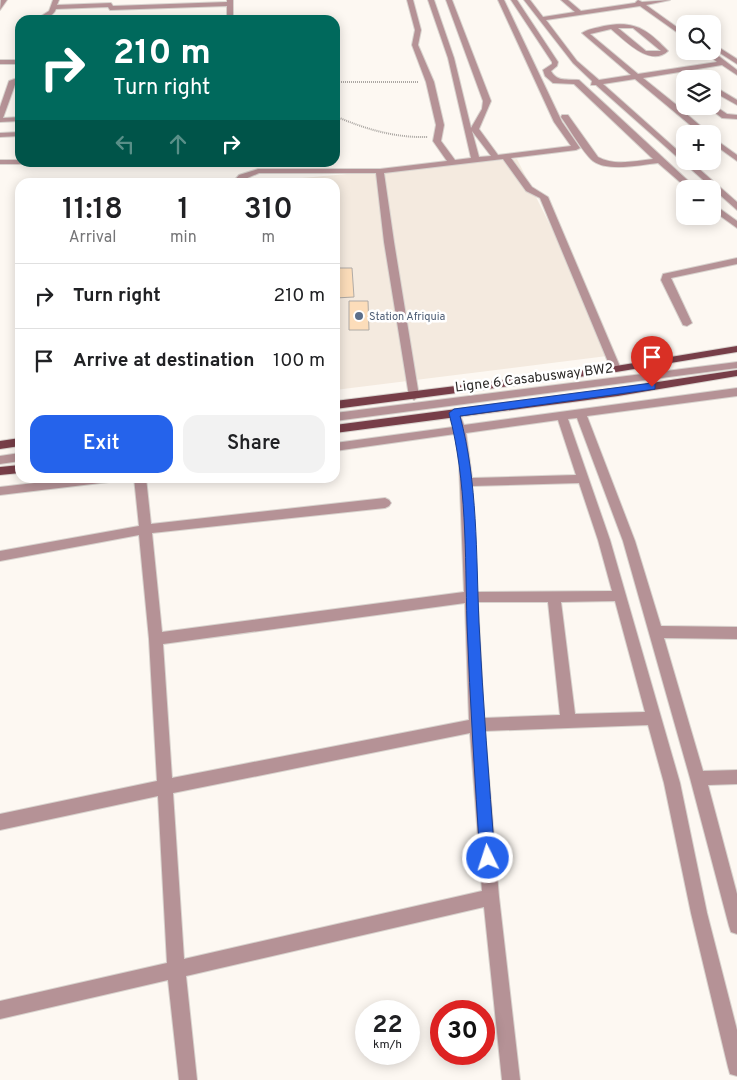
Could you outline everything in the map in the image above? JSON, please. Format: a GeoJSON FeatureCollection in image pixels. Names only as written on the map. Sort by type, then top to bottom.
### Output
{"type":"FeatureCollection","features":[{"type":"Feature","properties":{"kind":"main road"},"geometry":{"type":"LineString","coordinates":[[340,404],[616,370],[737,349]]}},
{"type":"Feature","properties":{"kind":"main road"},"geometry":{"type":"LineString","coordinates":[[340,428],[618,392],[737,373]]}},
{"type":"Feature","properties":{"kind":"main road"},"geometry":{"type":"LineString","coordinates":[[0,445],[15,443]]}},
{"type":"Feature","properties":{"kind":"main road"},"geometry":{"type":"LineString","coordinates":[[0,471],[15,470]]}},
{"type":"Feature","properties":{"kind":"street"},"geometry":{"type":"LineString","coordinates":[[0,8],[4,0]]}},
{"type":"Feature","properties":{"kind":"street"},"geometry":{"type":"LineString","coordinates":[[410,0],[418,30],[415,42],[416,49],[430,82],[440,125],[436,141],[452,162]]}},
{"type":"Feature","properties":{"kind":"street"},"geometry":{"type":"LineString","coordinates":[[431,0],[451,58],[475,159]]}},
{"type":"Feature","properties":{"kind":"street"},"geometry":{"type":"LineString","coordinates":[[449,0],[486,101],[486,108],[476,123],[475,128],[530,189],[544,198],[616,370]]}},
{"type":"Feature","properties":{"kind":"street"},"geometry":{"type":"LineString","coordinates":[[241,178],[258,171],[380,171],[576,148],[558,122],[501,0]]}},
{"type":"Feature","properties":{"kind":"street"},"geometry":{"type":"LineString","coordinates":[[514,0],[555,62],[555,65],[547,70],[547,73],[556,81],[572,81],[579,86],[683,180]]}},
{"type":"Feature","properties":{"kind":"street"},"geometry":{"type":"LineString","coordinates":[[527,0],[568,55],[676,152]]}},
{"type":"Feature","properties":{"kind":"street"},"geometry":{"type":"LineString","coordinates":[[564,0],[582,21],[586,35],[676,109]]}},
{"type":"Feature","properties":{"kind":"street"},"geometry":{"type":"LineString","coordinates":[[636,0],[676,30]]}},
{"type":"Feature","properties":{"kind":"street"},"geometry":{"type":"LineString","coordinates":[[582,21],[652,1],[667,0]]}},
{"type":"Feature","properties":{"kind":"street"},"geometry":{"type":"LineString","coordinates":[[652,1],[661,8]]}},
{"type":"Feature","properties":{"kind":"street"},"geometry":{"type":"LineString","coordinates":[[47,15],[52,12],[55,4],[132,10],[230,2],[230,15]]}},
{"type":"Feature","properties":{"kind":"street"},"geometry":{"type":"LineString","coordinates":[[542,19],[582,21],[613,27],[625,25],[635,28],[664,51],[653,54],[646,53],[613,27]]}},
{"type":"Feature","properties":{"kind":"street"},"geometry":{"type":"LineString","coordinates":[[721,51],[736,60]]}},
{"type":"Feature","properties":{"kind":"street"},"geometry":{"type":"LineString","coordinates":[[718,60],[737,73]]}},
{"type":"Feature","properties":{"kind":"street"},"geometry":{"type":"LineString","coordinates":[[0,62],[15,62]]}},
{"type":"Feature","properties":{"kind":"street"},"geometry":{"type":"LineString","coordinates":[[579,86],[722,63]]}},
{"type":"Feature","properties":{"kind":"street"},"geometry":{"type":"LineString","coordinates":[[15,80],[13,81],[2,106],[0,118],[15,119]]}},
{"type":"Feature","properties":{"kind":"street"},"geometry":{"type":"LineString","coordinates":[[721,93],[737,103]]}},
{"type":"Feature","properties":{"kind":"street"},"geometry":{"type":"LineString","coordinates":[[721,112],[726,116],[737,117]]}},
{"type":"Feature","properties":{"kind":"street"},"geometry":{"type":"LineString","coordinates":[[683,115],[695,125]]}},
{"type":"Feature","properties":{"kind":"street"},"geometry":{"type":"LineString","coordinates":[[565,117],[595,160],[600,163],[612,164],[676,159]]}},
{"type":"Feature","properties":{"kind":"street"},"geometry":{"type":"LineString","coordinates":[[0,135],[15,134]]}},
{"type":"Feature","properties":{"kind":"street"},"geometry":{"type":"LineString","coordinates":[[721,146],[737,160]]}},
{"type":"Feature","properties":{"kind":"street"},"geometry":{"type":"LineString","coordinates":[[721,150],[737,147]]}},
{"type":"Feature","properties":{"kind":"street"},"geometry":{"type":"LineString","coordinates":[[0,162],[15,162]]}},
{"type":"Feature","properties":{"kind":"street"},"geometry":{"type":"LineString","coordinates":[[697,170],[733,199],[737,207]]}},
{"type":"Feature","properties":{"kind":"street"},"geometry":{"type":"LineString","coordinates":[[380,171],[389,242],[414,396]]}},
{"type":"Feature","properties":{"kind":"street"},"geometry":{"type":"LineString","coordinates":[[721,212],[737,225]]}},
{"type":"Feature","properties":{"kind":"street"},"geometry":{"type":"LineString","coordinates":[[687,323],[666,280],[666,276],[737,262]]}},
{"type":"Feature","properties":{"kind":"street","name":"Ligne 6 Casabusway BW2"},"geometry":{"type":"LineString","coordinates":[[340,412],[737,363]]}},
{"type":"Feature","properties":{"kind":"street","name":"Ligne 6 Casabusway BW2"},"geometry":{"type":"LineString","coordinates":[[340,416],[737,363]]}},
{"type":"Feature","properties":{"kind":"street"},"geometry":{"type":"LineString","coordinates":[[340,446],[581,415],[737,392]]}},
{"type":"Feature","properties":{"kind":"street"},"geometry":{"type":"LineString","coordinates":[[454,413],[460,430],[467,482],[477,725],[491,897],[511,1080]]}},
{"type":"Feature","properties":{"kind":"street"},"geometry":{"type":"LineString","coordinates":[[581,415],[626,532],[698,778],[737,926]]}},
{"type":"Feature","properties":{"kind":"street"},"geometry":{"type":"LineString","coordinates":[[562,417],[620,596],[652,718],[672,783],[699,913],[737,1067]]}},
{"type":"Feature","properties":{"kind":"street"},"geometry":{"type":"LineString","coordinates":[[0,456],[15,454]]}},
{"type":"Feature","properties":{"kind":"street"},"geometry":{"type":"LineString","coordinates":[[0,460],[15,458]]}},
{"type":"Feature","properties":{"kind":"street"},"geometry":{"type":"LineString","coordinates":[[467,482],[583,479]]}},
{"type":"Feature","properties":{"kind":"street"},"geometry":{"type":"LineString","coordinates":[[0,491],[67,483]]}},
{"type":"Feature","properties":{"kind":"street"},"geometry":{"type":"LineString","coordinates":[[141,483],[156,639],[176,969],[188,1080]]}},
{"type":"Feature","properties":{"kind":"street"},"geometry":{"type":"LineString","coordinates":[[0,556],[146,529],[385,503]]}},
{"type":"Feature","properties":{"kind":"street"},"geometry":{"type":"LineString","coordinates":[[554,596],[568,721]]}},
{"type":"Feature","properties":{"kind":"street"},"geometry":{"type":"LineString","coordinates":[[156,639],[471,597],[620,596]]}},
{"type":"Feature","properties":{"kind":"street"},"geometry":{"type":"LineString","coordinates":[[655,632],[737,633]]}},
{"type":"Feature","properties":{"kind":"street"},"geometry":{"type":"LineString","coordinates":[[0,822],[164,787],[477,725],[652,718]]}},
{"type":"Feature","properties":{"kind":"street"},"geometry":{"type":"LineString","coordinates":[[698,778],[737,777]]}},
{"type":"Feature","properties":{"kind":"street"},"geometry":{"type":"LineString","coordinates":[[0,1010],[491,897]]}},
{"type":"Feature","properties":{"kind":"path"},"geometry":{"type":"LineString","coordinates":[[340,82],[430,82]]}},
{"type":"Feature","properties":{"kind":"path"},"geometry":{"type":"LineString","coordinates":[[340,118],[384,135],[409,138],[436,137]]}},
{"type":"Feature","properties":{"kind":"shaded area"},"geometry":{"type":"Polygon","coordinates":[[[517,159],[615,355],[340,389],[340,178],[302,178],[517,159]]]}},
{"type":"Feature","properties":{"kind":"building"},"geometry":{"type":"Polygon","coordinates":[[[340,268],[352,268],[354,297],[340,298],[340,268]]]}},
{"type":"Feature","properties":{"kind":"building","name":"Station Afriquia"},"geometry":{"type":"Polygon","coordinates":[[[349,301],[368,301],[369,330],[349,330],[349,301]]]}},
{"type":"Feature","properties":{"kind":"place","name":"Station Afriquia"},"geometry":{"type":"Point","coordinates":[359,316]}},
{"type":"Feature","properties":{"kind":"route"},"geometry":{"type":"LineString","coordinates":[[488,858],[476,707],[468,493],[463,446],[454,413],[652,387]]}}]}
